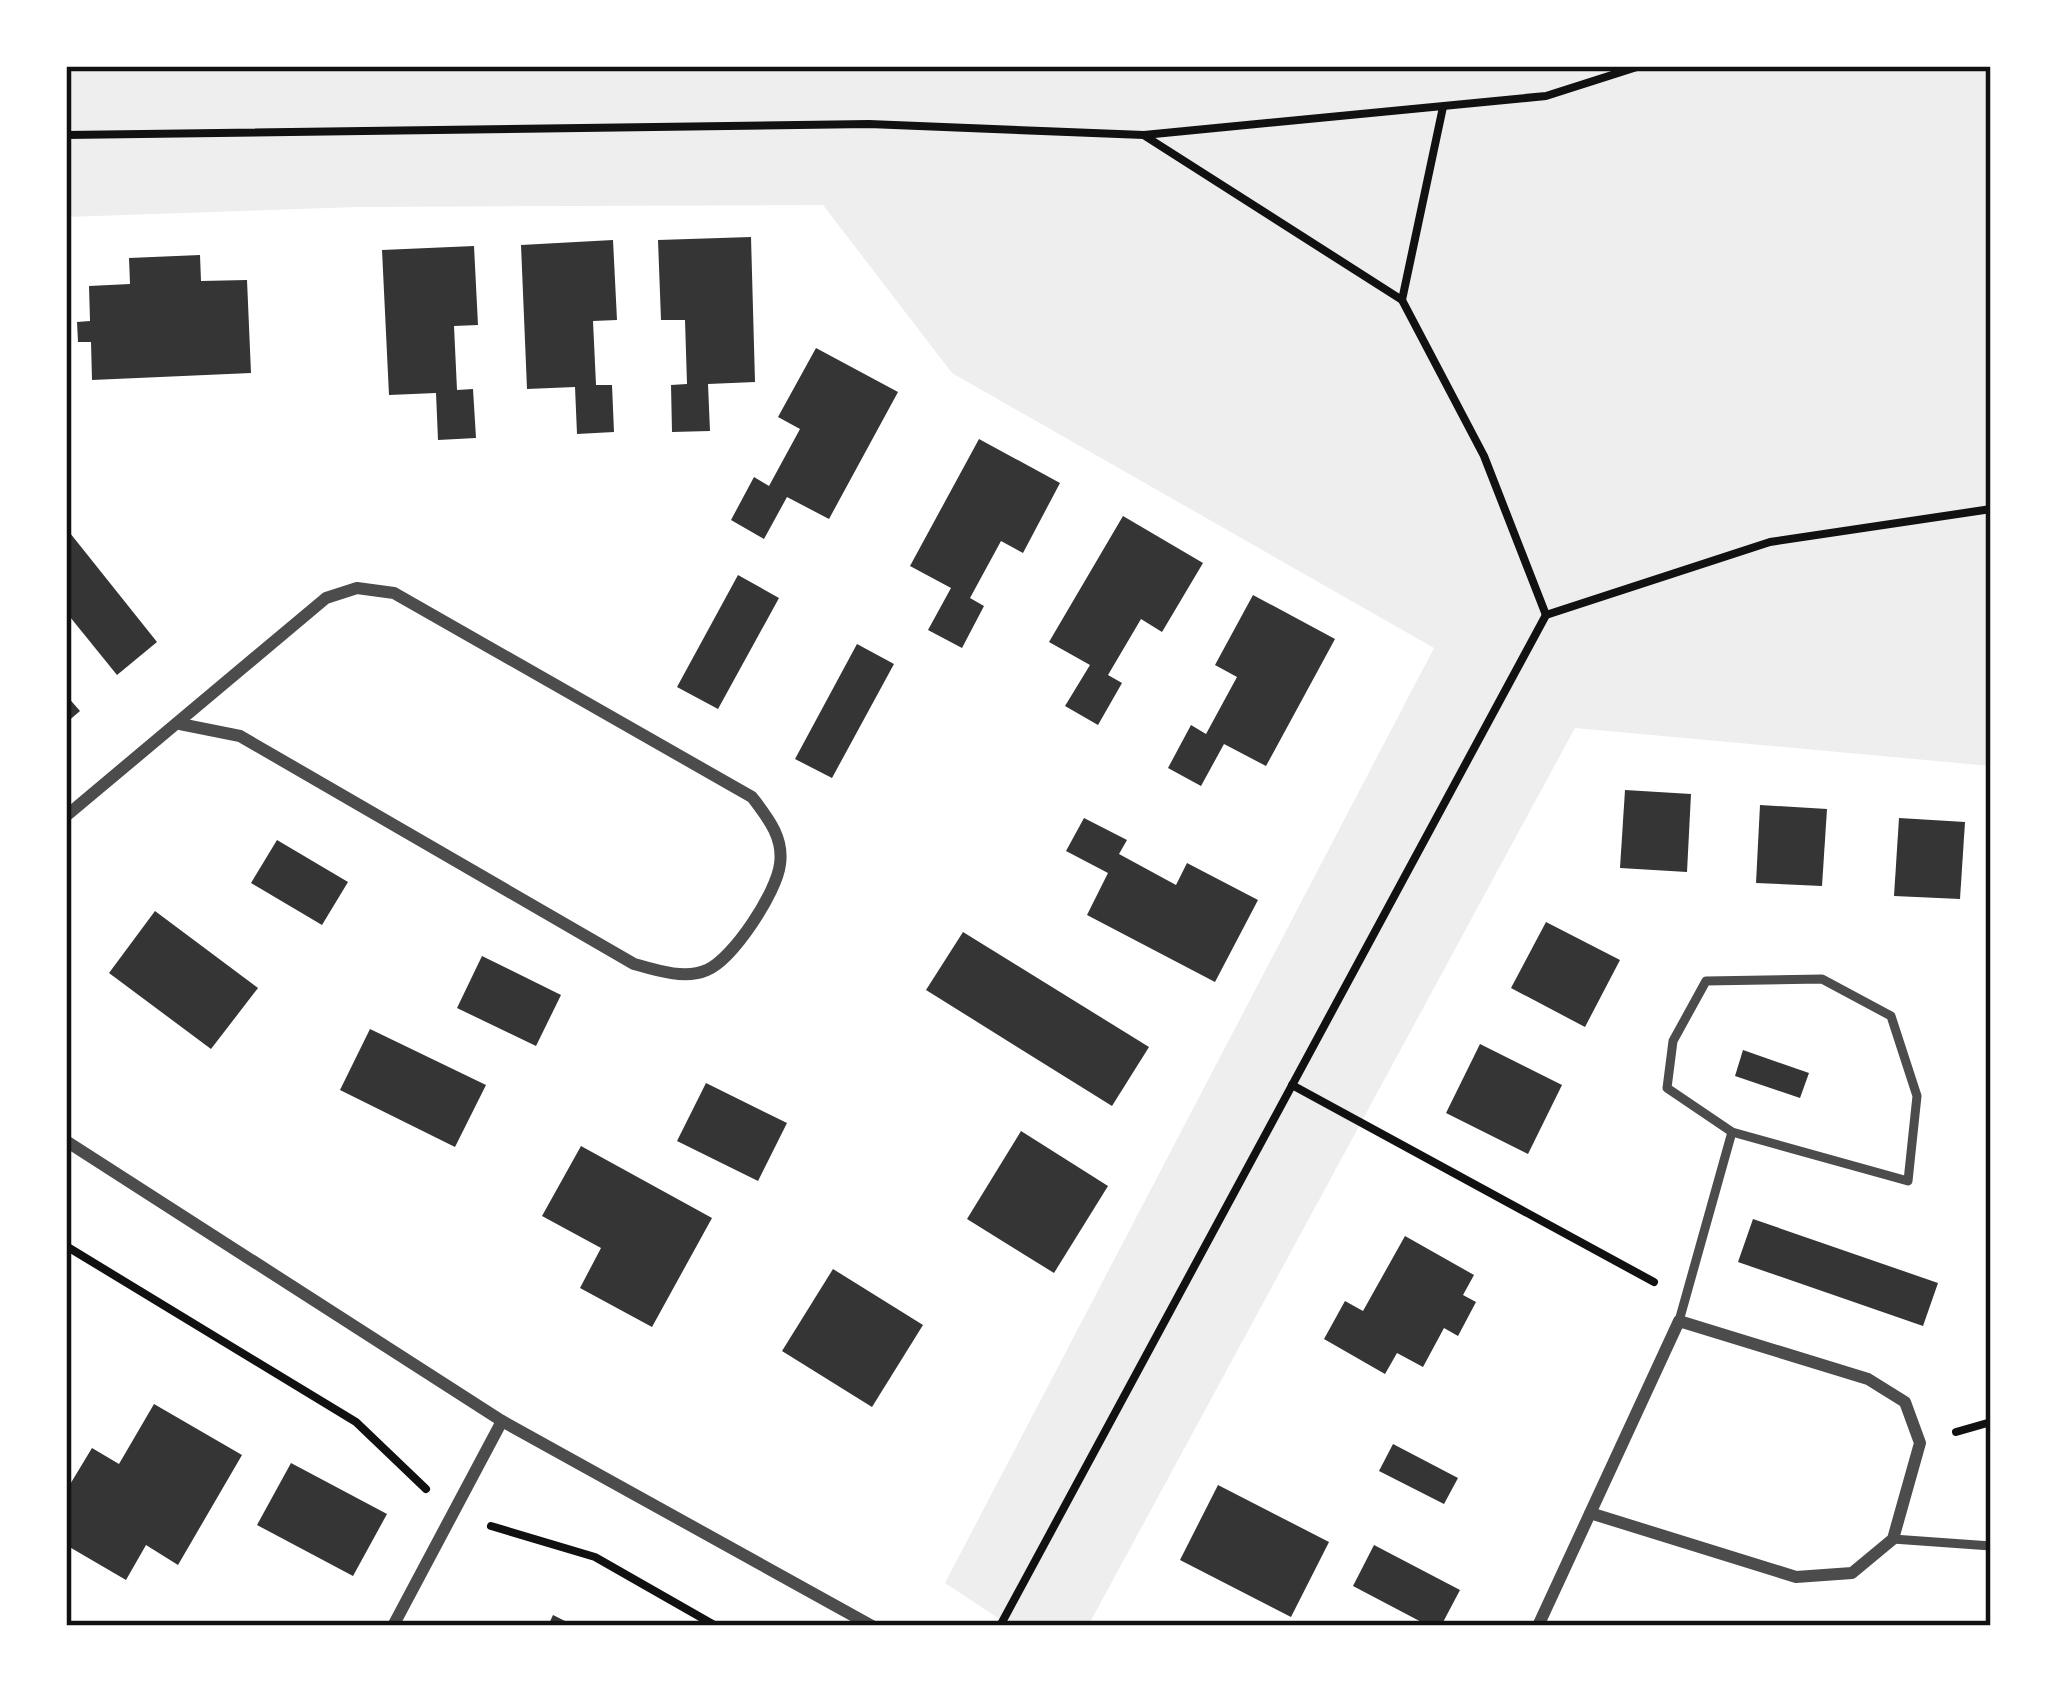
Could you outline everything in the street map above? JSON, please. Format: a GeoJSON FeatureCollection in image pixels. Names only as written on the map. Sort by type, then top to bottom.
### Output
{"type":"FeatureCollection","features":[{"type":"Feature","properties":{"kind":"street"},"geometry":{"type":"LineString","coordinates":[[66,816],[326,598],[357,588],[394,593],[752,797],[776,830],[781,865],[737,947],[706,971],[664,973],[634,964],[240,736],[181,724]]}},
{"type":"Feature","properties":{"kind":"street"},"geometry":{"type":"LineString","coordinates":[[66,1141],[502,1421],[872,1626]]}},
{"type":"Feature","properties":{"kind":"street"},"geometry":{"type":"LineString","coordinates":[[1538,1626],[1590,1513],[1679,1321],[1868,1379],[1906,1402],[1920,1443],[1893,1539],[1852,1573],[1796,1577],[1590,1513]]}},
{"type":"Feature","properties":{"kind":"street"},"geometry":{"type":"LineString","coordinates":[[393,1626],[502,1421]]}},
{"type":"Feature","properties":{"kind":"lane"},"geometry":{"type":"LineString","coordinates":[[1822,979],[1891,1016],[1917,1096],[1908,1181],[1732,1132],[1666,1088],[1673,1041],[1706,981],[1822,979]]}},
{"type":"Feature","properties":{"kind":"lane"},"geometry":{"type":"LineString","coordinates":[[1679,1321],[1732,1132]]}},
{"type":"Feature","properties":{"kind":"lane"},"geometry":{"type":"LineString","coordinates":[[1893,1539],[1991,1546]]}},
{"type":"Feature","properties":{"kind":"path"},"geometry":{"type":"LineString","coordinates":[[66,135],[869,124],[1144,135],[1546,96],[1640,66]]}},
{"type":"Feature","properties":{"kind":"path"},"geometry":{"type":"LineString","coordinates":[[1402,300],[1443,107]]}},
{"type":"Feature","properties":{"kind":"path"},"geometry":{"type":"LineString","coordinates":[[1144,135],[1402,300],[1484,456],[1546,615]]}},
{"type":"Feature","properties":{"kind":"path"},"geometry":{"type":"LineString","coordinates":[[1000,1626],[1546,615],[1770,542],[1991,509]]}},
{"type":"Feature","properties":{"kind":"path"},"geometry":{"type":"LineString","coordinates":[[1292,1085],[1666,1289],[1679,1321]]}},
{"type":"Feature","properties":{"kind":"path"},"geometry":{"type":"LineString","coordinates":[[66,1246],[356,1422],[429,1492],[486,1525],[595,1557],[716,1626]]}},
{"type":"Feature","properties":{"kind":"shaded area"},"geometry":{"type":"Polygon","coordinates":[[[66,66],[1991,66],[1991,766],[1575,728],[1088,1626],[1010,1626],[945,1583],[1434,648],[952,373],[823,205],[358,207],[66,217],[66,66]]]}},
{"type":"Feature","properties":{"kind":"building"},"geometry":{"type":"Polygon","coordinates":[[[751,237],[755,382],[708,384],[710,431],[672,432],[671,385],[687,384],[685,320],[661,320],[658,240],[751,237]]]}},
{"type":"Feature","properties":{"kind":"building"},"geometry":{"type":"Polygon","coordinates":[[[613,240],[617,320],[593,321],[596,385],[612,385],[614,432],[577,434],[575,387],[527,389],[521,245],[613,240]]]}},
{"type":"Feature","properties":{"kind":"building"},"geometry":{"type":"Polygon","coordinates":[[[474,246],[478,325],[454,326],[457,390],[473,389],[476,438],[438,440],[436,393],[389,395],[382,250],[474,246]]]}},
{"type":"Feature","properties":{"kind":"building"},"geometry":{"type":"Polygon","coordinates":[[[200,255],[201,281],[247,280],[251,373],[92,380],[91,342],[78,342],[77,322],[90,321],[89,286],[130,284],[129,258],[200,255]]]}},
{"type":"Feature","properties":{"kind":"building"},"geometry":{"type":"Polygon","coordinates":[[[816,348],[898,392],[829,519],[787,497],[764,539],[731,520],[754,477],[769,486],[800,429],[778,417],[816,348]]]}},
{"type":"Feature","properties":{"kind":"building"},"geometry":{"type":"Polygon","coordinates":[[[979,439],[1060,483],[1023,553],[1001,541],[970,598],[984,606],[962,648],[928,630],[951,588],[910,566],[979,439]]]}},
{"type":"Feature","properties":{"kind":"building"},"geometry":{"type":"Polygon","coordinates":[[[1123,516],[1203,563],[1162,632],[1141,619],[1108,675],[1122,683],[1098,725],[1065,706],[1090,665],[1049,642],[1123,516]]]}},
{"type":"Feature","properties":{"kind":"building"},"geometry":{"type":"Polygon","coordinates":[[[66,528],[157,642],[117,675],[66,612],[66,528]]]}},
{"type":"Feature","properties":{"kind":"building"},"geometry":{"type":"Polygon","coordinates":[[[738,575],[779,598],[718,709],[677,687],[738,575]]]}},
{"type":"Feature","properties":{"kind":"building"},"geometry":{"type":"Polygon","coordinates":[[[1253,595],[1335,639],[1266,766],[1224,744],[1201,786],[1168,768],[1191,725],[1206,734],[1237,677],[1215,665],[1253,595]]]}},
{"type":"Feature","properties":{"kind":"building"},"geometry":{"type":"Polygon","coordinates":[[[857,644],[894,664],[832,778],[795,759],[857,644]]]}},
{"type":"Feature","properties":{"kind":"building"},"geometry":{"type":"Polygon","coordinates":[[[66,695],[80,711],[66,723],[66,695]]]}},
{"type":"Feature","properties":{"kind":"building"},"geometry":{"type":"Polygon","coordinates":[[[1625,790],[1691,794],[1687,872],[1620,868],[1625,790]]]}},
{"type":"Feature","properties":{"kind":"building"},"geometry":{"type":"Polygon","coordinates":[[[1760,805],[1827,809],[1822,886],[1756,883],[1760,805]]]}},
{"type":"Feature","properties":{"kind":"building"},"geometry":{"type":"Polygon","coordinates":[[[1084,818],[1127,840],[1119,854],[1176,885],[1187,863],[1258,900],[1215,982],[1087,915],[1108,873],[1066,851],[1084,818]]]}},
{"type":"Feature","properties":{"kind":"building"},"geometry":{"type":"Polygon","coordinates":[[[1899,818],[1965,822],[1960,899],[1894,896],[1899,818]]]}},
{"type":"Feature","properties":{"kind":"building"},"geometry":{"type":"Polygon","coordinates":[[[277,840],[348,882],[322,925],[251,883],[277,840]]]}},
{"type":"Feature","properties":{"kind":"building"},"geometry":{"type":"Polygon","coordinates":[[[155,911],[258,988],[211,1049],[109,973],[155,911]]]}},
{"type":"Feature","properties":{"kind":"building"},"geometry":{"type":"Polygon","coordinates":[[[1546,922],[1620,960],[1585,1027],[1511,988],[1546,922]]]}},
{"type":"Feature","properties":{"kind":"building"},"geometry":{"type":"Polygon","coordinates":[[[963,932],[1149,1047],[1112,1106],[926,990],[963,932]]]}},
{"type":"Feature","properties":{"kind":"building"},"geometry":{"type":"Polygon","coordinates":[[[482,956],[561,995],[536,1046],[457,1008],[482,956]]]}},
{"type":"Feature","properties":{"kind":"building"},"geometry":{"type":"Polygon","coordinates":[[[370,1029],[486,1085],[455,1147],[340,1090],[370,1029]]]}},
{"type":"Feature","properties":{"kind":"building"},"geometry":{"type":"Polygon","coordinates":[[[1480,1044],[1562,1085],[1528,1154],[1446,1113],[1480,1044]]]}},
{"type":"Feature","properties":{"kind":"building"},"geometry":{"type":"Polygon","coordinates":[[[1743,1050],[1809,1073],[1800,1098],[1735,1076],[1743,1050]]]}},
{"type":"Feature","properties":{"kind":"building"},"geometry":{"type":"Polygon","coordinates":[[[706,1083],[787,1123],[758,1181],[677,1141],[706,1083]]]}},
{"type":"Feature","properties":{"kind":"building"},"geometry":{"type":"Polygon","coordinates":[[[1021,1131],[1108,1186],[1054,1273],[967,1219],[1021,1131]]]}},
{"type":"Feature","properties":{"kind":"building"},"geometry":{"type":"Polygon","coordinates":[[[581,1146],[712,1218],[652,1327],[580,1288],[601,1248],[542,1216],[581,1146]]]}},
{"type":"Feature","properties":{"kind":"building"},"geometry":{"type":"Polygon","coordinates":[[[1753,1219],[1938,1283],[1923,1326],[1738,1262],[1753,1219]]]}},
{"type":"Feature","properties":{"kind":"building"},"geometry":{"type":"Polygon","coordinates":[[[1405,1236],[1474,1275],[1463,1295],[1476,1302],[1458,1336],[1444,1328],[1423,1367],[1397,1353],[1385,1374],[1324,1339],[1345,1301],[1363,1311],[1405,1236]]]}},
{"type":"Feature","properties":{"kind":"building"},"geometry":{"type":"Polygon","coordinates":[[[833,1269],[923,1325],[872,1407],[782,1351],[833,1269]]]}},
{"type":"Feature","properties":{"kind":"building"},"geometry":{"type":"Polygon","coordinates":[[[154,1404],[242,1455],[178,1565],[146,1545],[126,1580],[66,1545],[66,1491],[92,1448],[119,1464],[154,1404]]]}},
{"type":"Feature","properties":{"kind":"building"},"geometry":{"type":"Polygon","coordinates":[[[1393,1444],[1458,1478],[1444,1504],[1379,1471],[1393,1444]]]}},
{"type":"Feature","properties":{"kind":"building"},"geometry":{"type":"Polygon","coordinates":[[[291,1463],[387,1514],[353,1576],[257,1525],[291,1463]]]}},
{"type":"Feature","properties":{"kind":"building"},"geometry":{"type":"Polygon","coordinates":[[[1218,1485],[1329,1542],[1291,1617],[1180,1560],[1218,1485]]]}},
{"type":"Feature","properties":{"kind":"building"},"geometry":{"type":"Polygon","coordinates":[[[1374,1545],[1460,1590],[1441,1626],[1429,1626],[1353,1586],[1374,1545]]]}},
{"type":"Feature","properties":{"kind":"building"},"geometry":{"type":"Polygon","coordinates":[[[553,1615],[575,1626],[548,1626],[553,1615]]]}}]}
